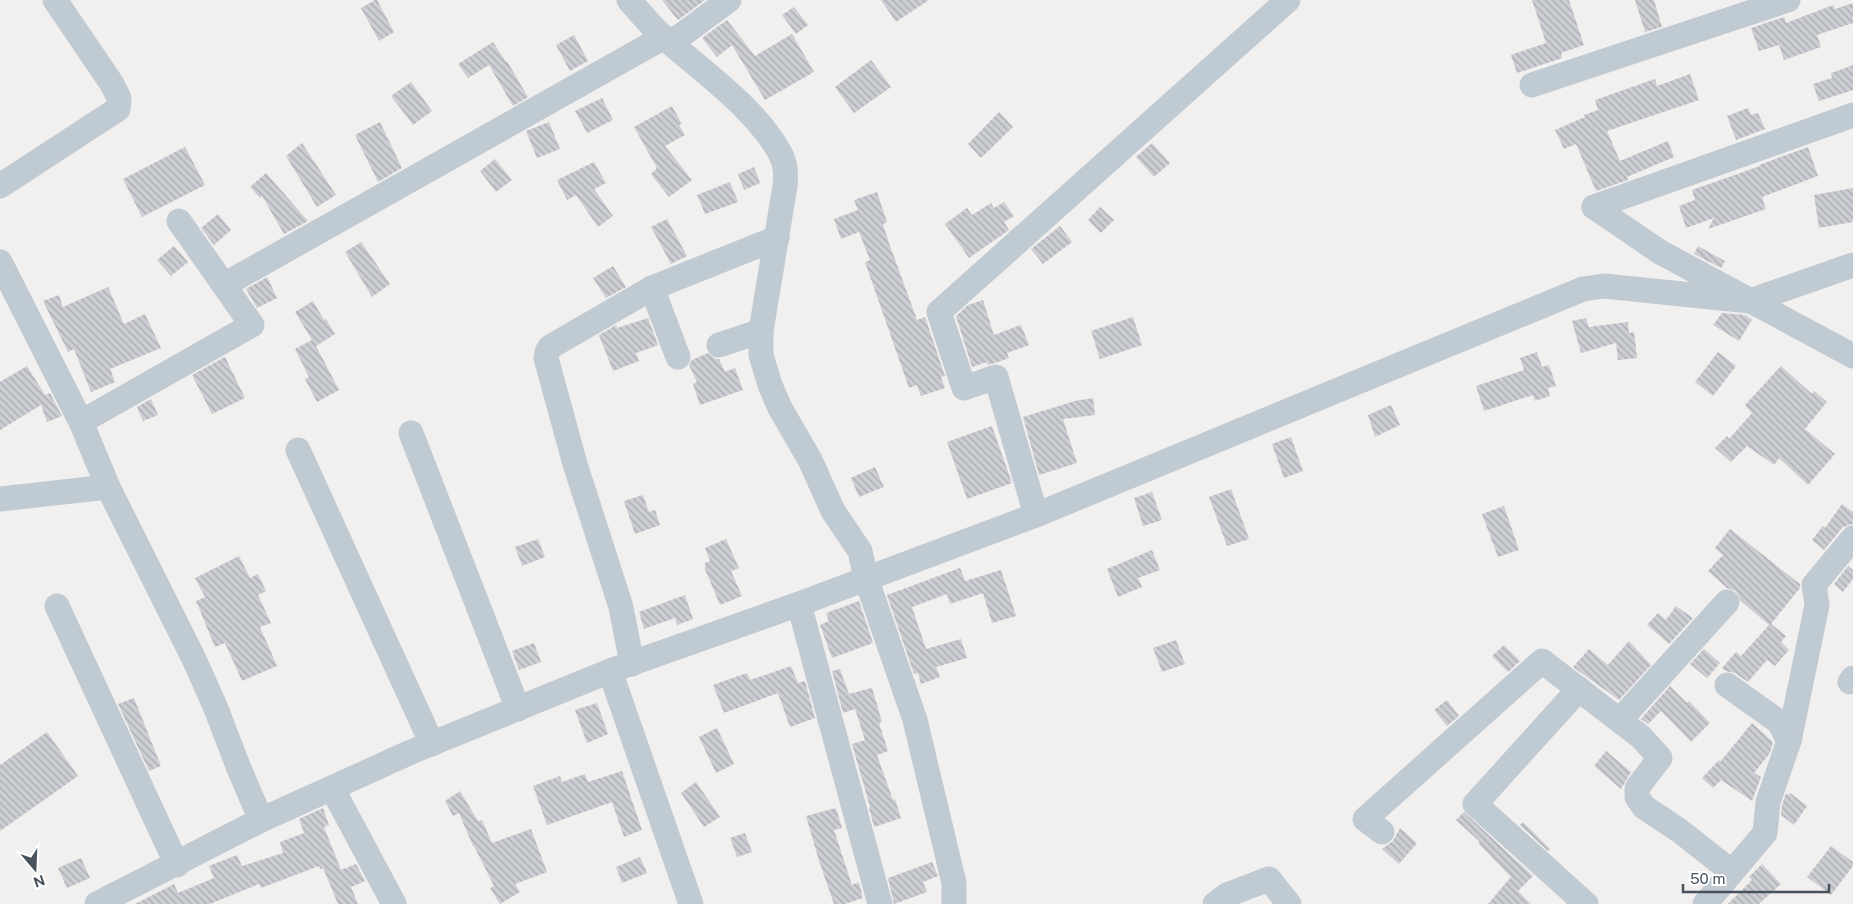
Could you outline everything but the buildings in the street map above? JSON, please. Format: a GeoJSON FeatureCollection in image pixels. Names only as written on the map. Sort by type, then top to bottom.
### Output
{"type":"FeatureCollection","features":[{"type":"Feature","properties":{"kind":"street"},"geometry":{"type":"LineString","coordinates":[[0,186],[118,109],[119,98],[112,84],[55,0]]}},
{"type":"Feature","properties":{"kind":"street"},"geometry":{"type":"LineString","coordinates":[[629,0],[667,40],[744,107],[768,134],[781,153],[786,169],[785,186],[761,331],[761,355],[770,385],[780,408],[818,475],[824,495],[860,551],[866,578],[915,720],[954,883],[954,904]]}},
{"type":"Feature","properties":{"kind":"street"},"geometry":{"type":"LineString","coordinates":[[224,285],[667,40],[729,0]]}},
{"type":"Feature","properties":{"kind":"street"},"geometry":{"type":"LineString","coordinates":[[1036,515],[996,377],[964,388],[939,312],[1288,0]]}},
{"type":"Feature","properties":{"kind":"street"},"geometry":{"type":"LineString","coordinates":[[1532,85],[1788,0]]}},
{"type":"Feature","properties":{"kind":"street"},"geometry":{"type":"LineString","coordinates":[[1853,115],[1594,207],[1660,252],[1853,356]]}},
{"type":"Feature","properties":{"kind":"street"},"geometry":{"type":"LineString","coordinates":[[80,422],[252,325],[179,222]]}},
{"type":"Feature","properties":{"kind":"street"},"geometry":{"type":"LineString","coordinates":[[691,904],[621,667],[621,607],[575,464],[546,358],[550,347],[652,288],[777,238]]}},
{"type":"Feature","properties":{"kind":"street"},"geometry":{"type":"LineString","coordinates":[[0,262],[80,422],[108,487],[193,657],[261,820]]}},
{"type":"Feature","properties":{"kind":"street"},"geometry":{"type":"LineString","coordinates":[[97,904],[177,865],[261,820],[432,744],[621,667],[798,604],[1036,515],[1583,289],[1604,286],[1750,301],[1853,265]]}},
{"type":"Feature","properties":{"kind":"street"},"geometry":{"type":"LineString","coordinates":[[652,288],[678,357]]}},
{"type":"Feature","properties":{"kind":"street"},"geometry":{"type":"LineString","coordinates":[[719,345],[761,331]]}},
{"type":"Feature","properties":{"kind":"street"},"geometry":{"type":"LineString","coordinates":[[411,433],[518,709]]}},
{"type":"Feature","properties":{"kind":"street"},"geometry":{"type":"LineString","coordinates":[[298,450],[432,744]]}},
{"type":"Feature","properties":{"kind":"street"},"geometry":{"type":"LineString","coordinates":[[0,499],[108,487]]}},
{"type":"Feature","properties":{"kind":"street"},"geometry":{"type":"LineString","coordinates":[[1706,904],[1765,833],[1768,802],[1789,741],[1817,605],[1814,585],[1853,538]]}},
{"type":"Feature","properties":{"kind":"street"},"geometry":{"type":"LineString","coordinates":[[1620,720],[1727,602]]}},
{"type":"Feature","properties":{"kind":"street"},"geometry":{"type":"LineString","coordinates":[[798,604],[880,904]]}},
{"type":"Feature","properties":{"kind":"street"},"geometry":{"type":"LineString","coordinates":[[58,606],[177,865]]}},
{"type":"Feature","properties":{"kind":"street"},"geometry":{"type":"LineString","coordinates":[[1382,832],[1365,819],[1542,661],[1641,737],[1660,758],[1637,788],[1637,797],[1644,807],[1680,831],[1732,872]]}},
{"type":"Feature","properties":{"kind":"street"},"geometry":{"type":"LineString","coordinates":[[1727,685],[1779,722],[1789,741]]}},
{"type":"Feature","properties":{"kind":"street"},"geometry":{"type":"LineString","coordinates":[[1579,689],[1475,804],[1586,904]]}},
{"type":"Feature","properties":{"kind":"street"},"geometry":{"type":"LineString","coordinates":[[332,788],[394,904]]}},
{"type":"Feature","properties":{"kind":"street"},"geometry":{"type":"LineString","coordinates":[[1215,904],[1227,895],[1269,879],[1289,904]]}}]}
